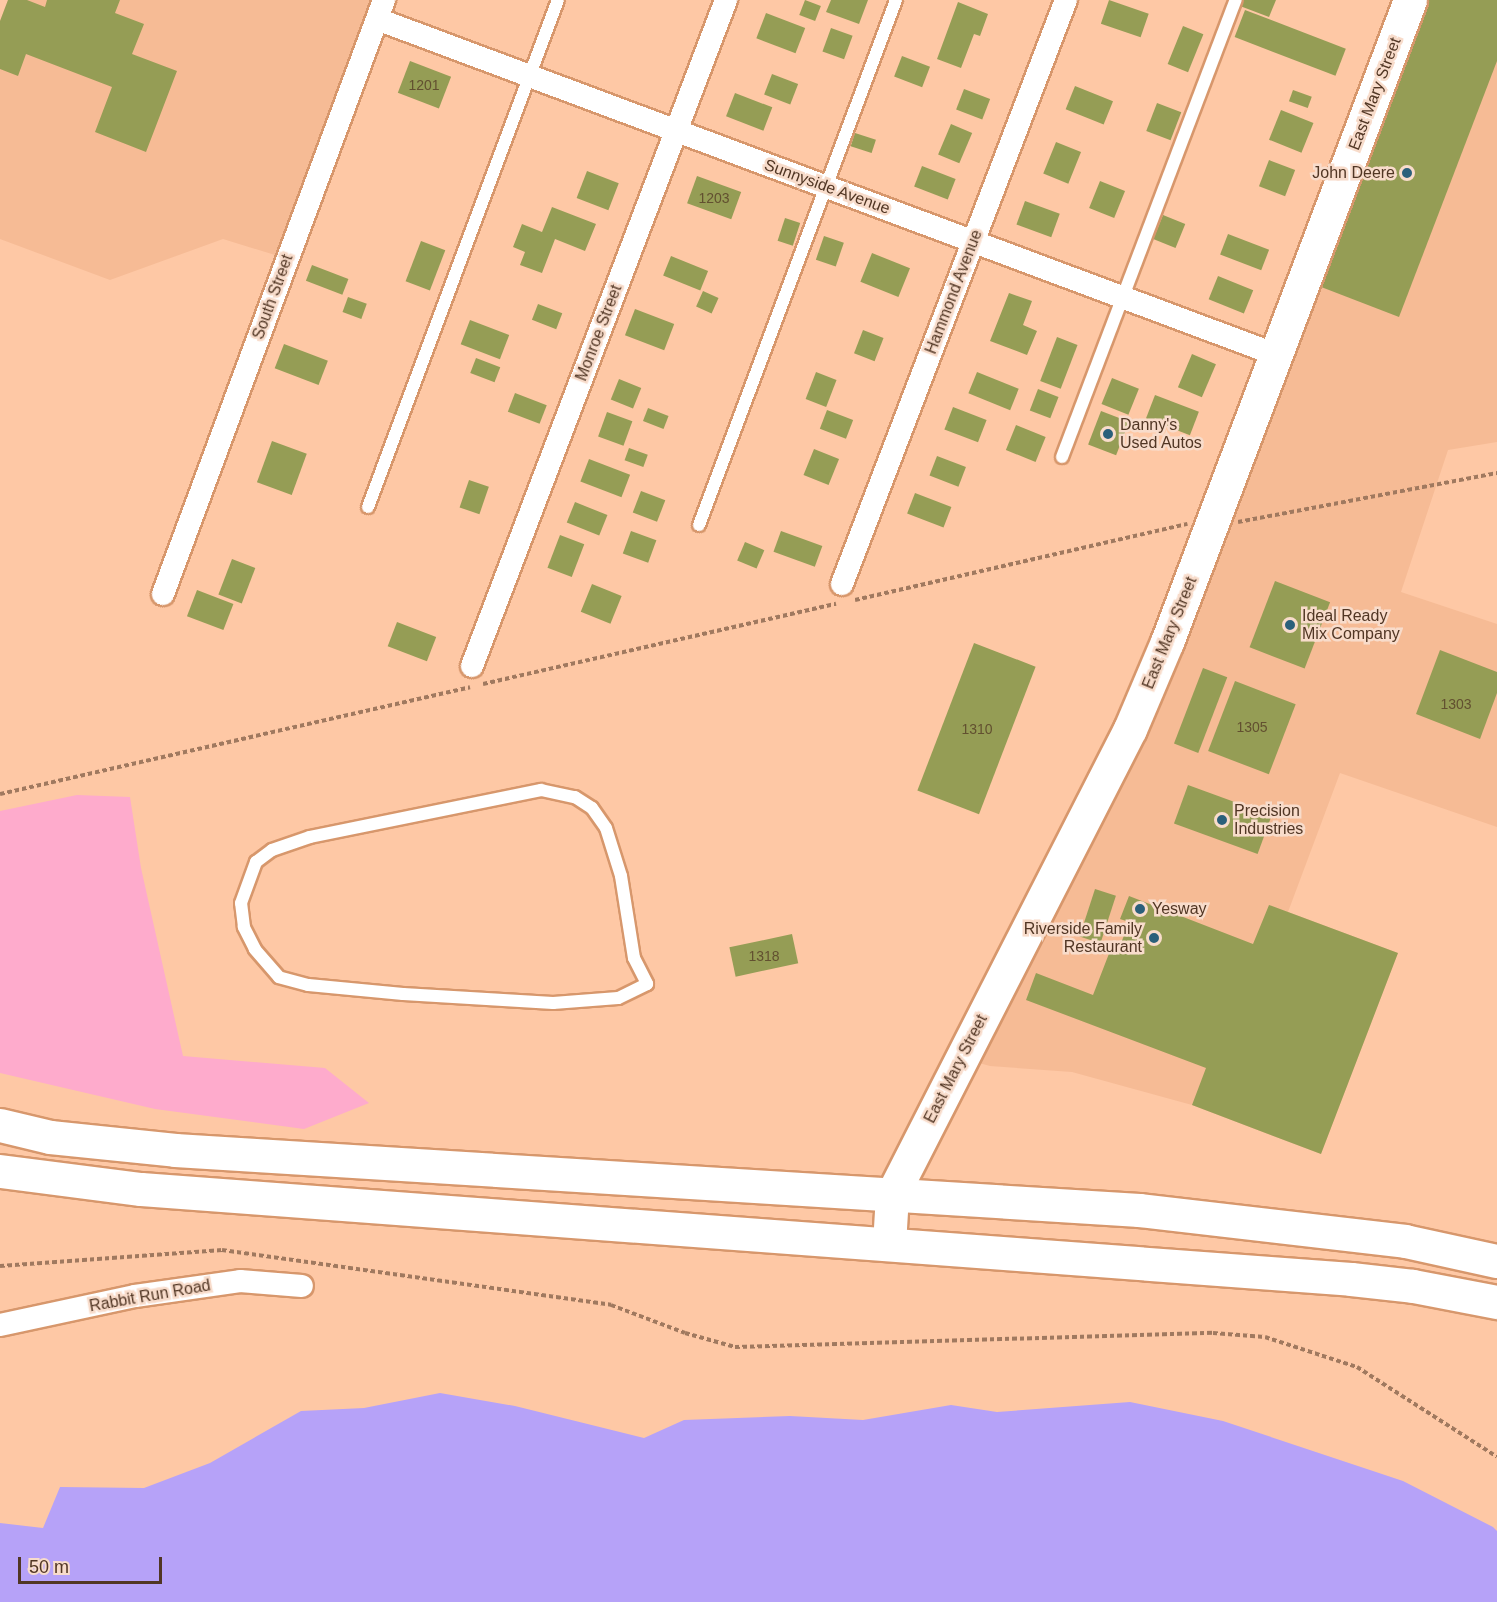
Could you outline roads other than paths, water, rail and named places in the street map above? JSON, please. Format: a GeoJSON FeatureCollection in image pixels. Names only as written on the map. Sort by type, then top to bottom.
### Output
{"type":"FeatureCollection","features":[{"type":"Feature","properties":{"kind":"main road","name":"East Mary Street"},"geometry":{"type":"LineString","coordinates":[[889,1244],[892,1195],[1130,729],[1212,527],[1410,0]]}},
{"type":"Feature","properties":{"kind":"main road"},"geometry":{"type":"LineString","coordinates":[[0,1125],[51,1137],[176,1150],[1139,1210],[1300,1226],[1405,1241],[1497,1261]]}},
{"type":"Feature","properties":{"kind":"main road"},"geometry":{"type":"LineString","coordinates":[[0,1172],[141,1189],[1351,1279],[1413,1286],[1497,1302]]}},
{"type":"Feature","properties":{"kind":"street","name":"Monroe Street"},"geometry":{"type":"LineString","coordinates":[[472,666],[726,0]]}},
{"type":"Feature","properties":{"kind":"street","name":"Hammond Avenue"},"geometry":{"type":"LineString","coordinates":[[842,584],[1066,0]]}},
{"type":"Feature","properties":{"kind":"street","name":"Sunnyside Avenue"},"geometry":{"type":"LineString","coordinates":[[380,9],[529,76],[1277,355]]}},
{"type":"Feature","properties":{"kind":"street","name":"South Street"},"geometry":{"type":"LineString","coordinates":[[163,594],[380,9]]}},
{"type":"Feature","properties":{"kind":"street","name":"Rabbit Run Road"},"geometry":{"type":"LineString","coordinates":[[0,1325],[135,1296],[240,1281],[302,1286]]}},
{"type":"Feature","properties":{"kind":"lane"},"geometry":{"type":"LineString","coordinates":[[368,507],[558,0]]}},
{"type":"Feature","properties":{"kind":"lane"},"geometry":{"type":"LineString","coordinates":[[699,525],[896,0]]}},
{"type":"Feature","properties":{"kind":"lane"},"geometry":{"type":"LineString","coordinates":[[1062,458],[1236,0]]}},
{"type":"Feature","properties":{"kind":"lane"},"geometry":{"type":"LineString","coordinates":[[541,790],[575,797],[592,807],[606,828],[621,876],[634,958],[647,984],[618,998],[553,1002],[414,995],[308,985],[279,976],[268,969],[244,927],[241,903],[247,878],[256,862],[272,850],[310,837],[541,790]]}},
{"type":"Feature","properties":{"kind":"place","name":"John Deere"},"geometry":{"type":"Point","coordinates":[1407,173]}},
{"type":"Feature","properties":{"kind":"place","name":"Danny's Used Autos"},"geometry":{"type":"Point","coordinates":[1108,434]}},
{"type":"Feature","properties":{"kind":"place","name":"Ideal Ready Mix Company"},"geometry":{"type":"Point","coordinates":[1290,625]}},
{"type":"Feature","properties":{"kind":"place","name":"Precision Industries"},"geometry":{"type":"Point","coordinates":[1222,820]}},
{"type":"Feature","properties":{"kind":"place","name":"Yesway"},"geometry":{"type":"Point","coordinates":[1140,909]}},
{"type":"Feature","properties":{"kind":"place","name":"Riverside Family Restaurant"},"geometry":{"type":"Point","coordinates":[1154,938]}}]}
